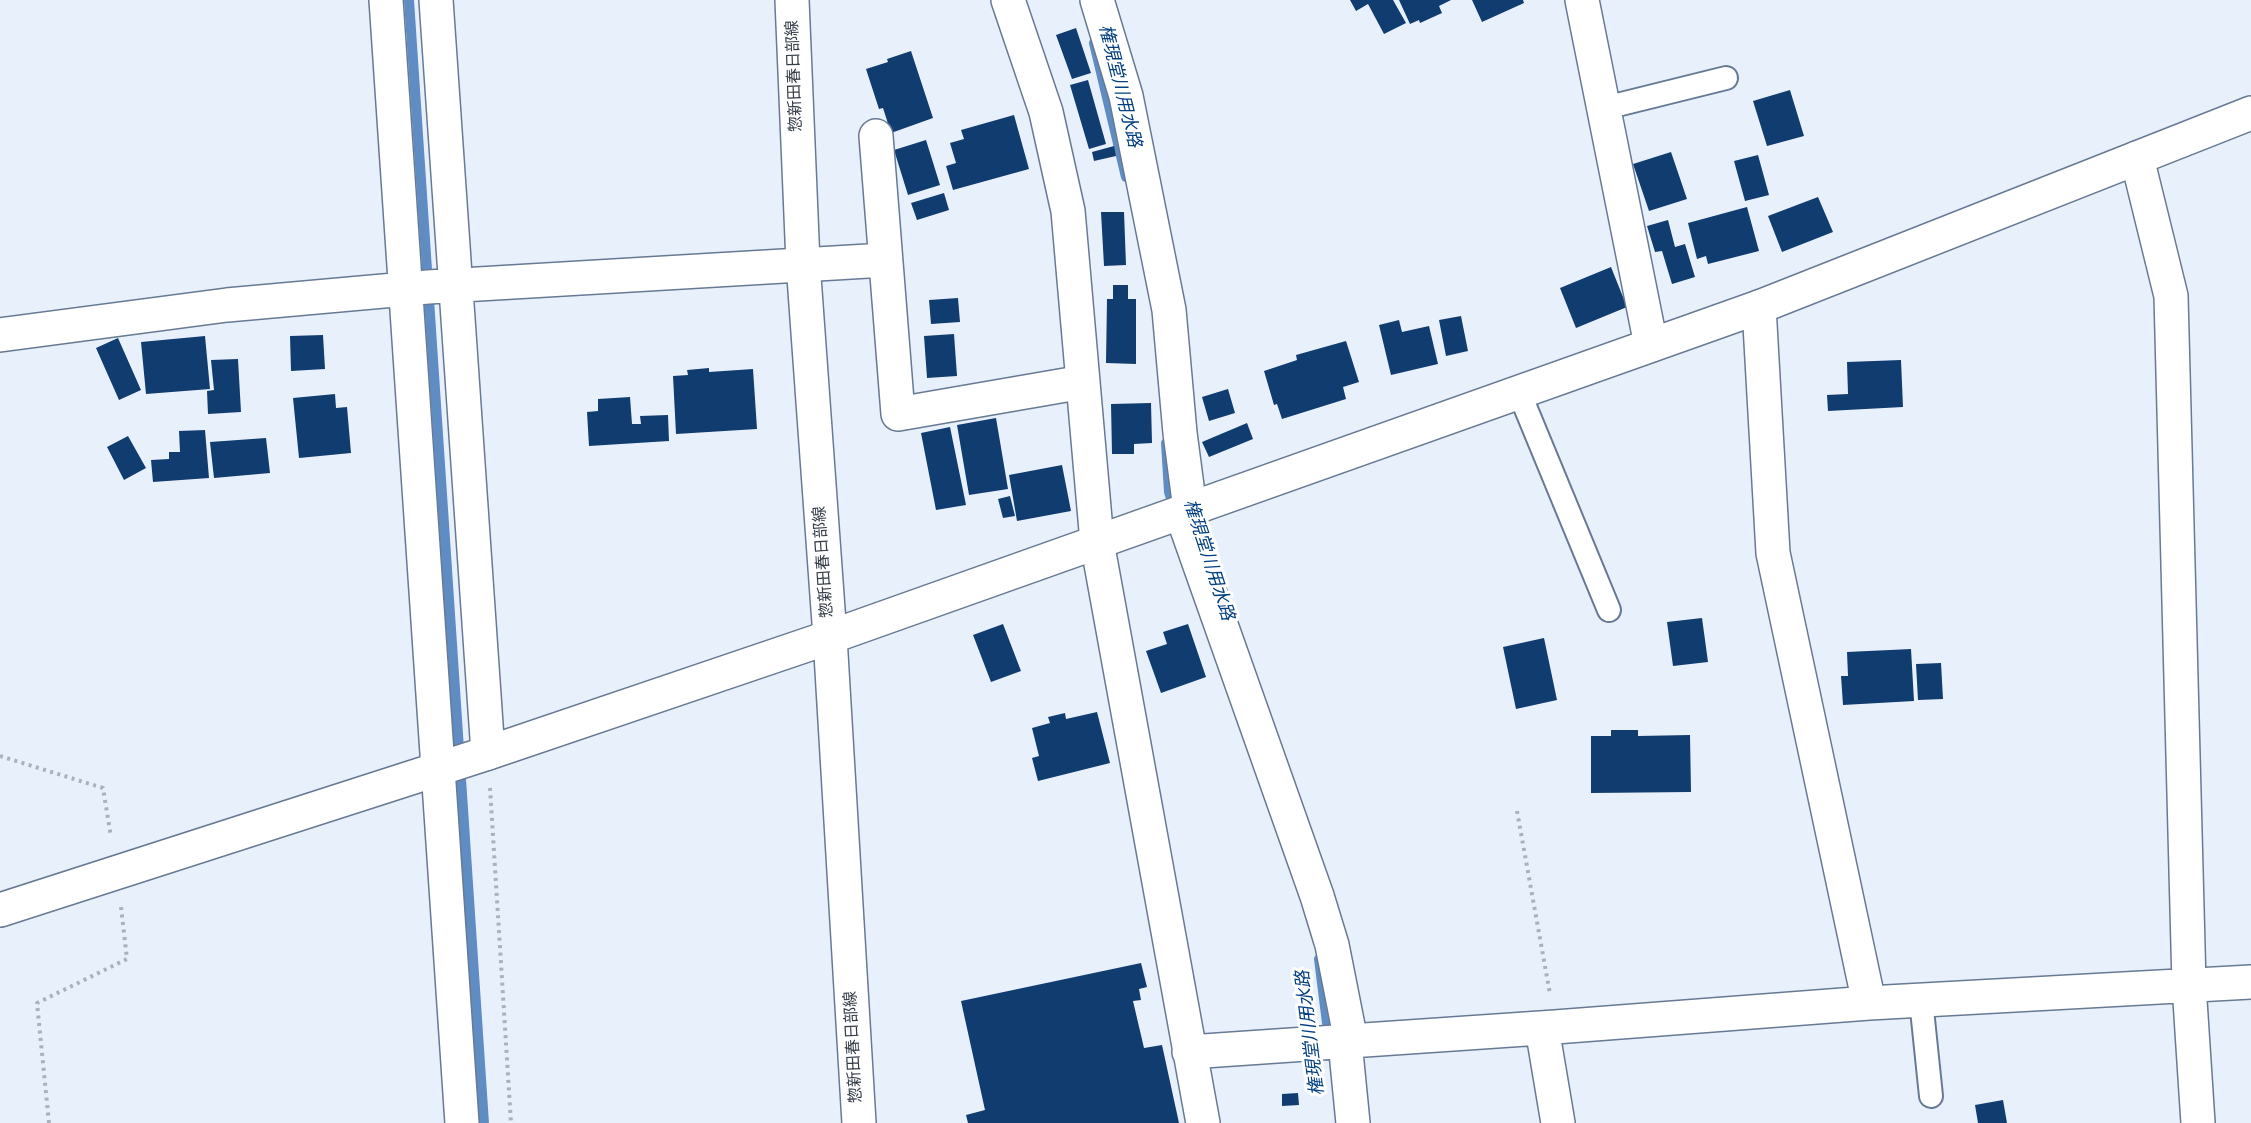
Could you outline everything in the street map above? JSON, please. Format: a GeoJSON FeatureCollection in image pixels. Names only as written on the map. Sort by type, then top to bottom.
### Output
{"type":"FeatureCollection","features":[{"type":"Feature","properties":{"kind":"street"},"geometry":{"type":"LineString","coordinates":[[386,0],[462,1123]]}},
{"type":"Feature","properties":{"kind":"street"},"geometry":{"type":"LineString","coordinates":[[436,0],[488,753]]}},
{"type":"Feature","properties":{"kind":"street","name":"惣新田春日部線"},"geometry":{"type":"LineString","coordinates":[[792,0],[803,263],[830,637],[859,1123]]}},
{"type":"Feature","properties":{"kind":"street"},"geometry":{"type":"LineString","coordinates":[[1008,0],[1046,112],[1068,212],[1096,542],[1203,1123]]}},
{"type":"Feature","properties":{"kind":"street"},"geometry":{"type":"LineString","coordinates":[[1097,0],[1126,96],[1170,310],[1180,433],[1175,514],[1317,896],[1332,945],[1348,1041],[1353,1123]]}},
{"type":"Feature","properties":{"kind":"street"},"geometry":{"type":"LineString","coordinates":[[1582,0],[1651,345]]}},
{"type":"Feature","properties":{"kind":"street"},"geometry":{"type":"LineString","coordinates":[[0,910],[488,753],[830,637],[1759,307],[2251,113]]}},
{"type":"Feature","properties":{"kind":"street"},"geometry":{"type":"LineString","coordinates":[[876,136],[898,414],[1083,382]]}},
{"type":"Feature","properties":{"kind":"street"},"geometry":{"type":"LineString","coordinates":[[2137,158],[2171,296],[2189,985],[2198,1123]]}},
{"type":"Feature","properties":{"kind":"street"},"geometry":{"type":"LineString","coordinates":[[0,335],[227,305],[456,285],[885,260]]}},
{"type":"Feature","properties":{"kind":"street"},"geometry":{"type":"LineString","coordinates":[[1759,307],[1773,553],[1869,1003]]}},
{"type":"Feature","properties":{"kind":"street"},"geometry":{"type":"LineString","coordinates":[[1189,1052],[1549,1028],[1869,1003],[2251,982]]}},
{"type":"Feature","properties":{"kind":"street"},"geometry":{"type":"LineString","coordinates":[[1549,1028],[1558,1123]]}},
{"type":"Feature","properties":{"kind":"lane"},"geometry":{"type":"LineString","coordinates":[[1605,108],[1726,78]]}},
{"type":"Feature","properties":{"kind":"lane"},"geometry":{"type":"LineString","coordinates":[[1519,392],[1609,610]]}},
{"type":"Feature","properties":{"kind":"lane"},"geometry":{"type":"LineString","coordinates":[[1921,1000],[1931,1096]]}},
{"type":"Feature","properties":{"kind":"path"},"geometry":{"type":"LineString","coordinates":[[488,753],[511,1123]]}},
{"type":"Feature","properties":{"kind":"path"},"geometry":{"type":"LineString","coordinates":[[0,756],[103,788],[103,876],[127,959],[37,1003],[49,1123]]}},
{"type":"Feature","properties":{"kind":"path"},"geometry":{"type":"LineString","coordinates":[[1518,811],[1549,1028]]}},
{"type":"Feature","properties":{"kind":"building"},"geometry":{"type":"Polygon","coordinates":[[[1350,0],[1393,0],[1406,23],[1384,34],[1368,4],[1356,11],[1350,0]]]}},
{"type":"Feature","properties":{"kind":"building"},"geometry":{"type":"Polygon","coordinates":[[[1399,0],[1451,0],[1439,6],[1442,13],[1420,23],[1419,20],[1410,24],[1399,0]]]}},
{"type":"Feature","properties":{"kind":"building"},"geometry":{"type":"Polygon","coordinates":[[[1472,0],[1523,0],[1524,3],[1482,22],[1472,0]]]}},
{"type":"Feature","properties":{"kind":"building"},"geometry":{"type":"Polygon","coordinates":[[[1076,28],[1091,73],[1072,79],[1056,35],[1076,28]]]}},
{"type":"Feature","properties":{"kind":"building"},"geometry":{"type":"Polygon","coordinates":[[[911,51],[933,118],[891,133],[883,108],[879,109],[866,69],[911,51]]]}},
{"type":"Feature","properties":{"kind":"building"},"geometry":{"type":"Polygon","coordinates":[[[1088,80],[1106,144],[1089,149],[1070,85],[1088,80]]]}},
{"type":"Feature","properties":{"kind":"building"},"geometry":{"type":"Polygon","coordinates":[[[1790,90],[1804,136],[1767,146],[1753,101],[1790,90]]]}},
{"type":"Feature","properties":{"kind":"building"},"geometry":{"type":"Polygon","coordinates":[[[1014,115],[1029,169],[953,190],[946,166],[956,163],[950,143],[964,139],[961,130],[1014,115]]]}},
{"type":"Feature","properties":{"kind":"building"},"geometry":{"type":"Polygon","coordinates":[[[926,140],[940,185],[908,195],[894,150],[926,140]]]}},
{"type":"Feature","properties":{"kind":"building"},"geometry":{"type":"Polygon","coordinates":[[[1114,146],[1116,156],[1094,161],[1092,152],[1114,146]]]}},
{"type":"Feature","properties":{"kind":"building"},"geometry":{"type":"Polygon","coordinates":[[[1671,152],[1687,199],[1649,211],[1633,164],[1671,152]]]}},
{"type":"Feature","properties":{"kind":"building"},"geometry":{"type":"Polygon","coordinates":[[[1758,155],[1769,195],[1745,201],[1734,161],[1758,155]]]}},
{"type":"Feature","properties":{"kind":"building"},"geometry":{"type":"Polygon","coordinates":[[[944,193],[949,210],[917,220],[911,203],[944,193]]]}},
{"type":"Feature","properties":{"kind":"building"},"geometry":{"type":"Polygon","coordinates":[[[1818,197],[1833,232],[1782,252],[1768,216],[1818,197]]]}},
{"type":"Feature","properties":{"kind":"building"},"geometry":{"type":"Polygon","coordinates":[[[1747,207],[1759,251],[1708,264],[1706,256],[1697,259],[1688,223],[1747,207]]]}},
{"type":"Feature","properties":{"kind":"building"},"geometry":{"type":"Polygon","coordinates":[[[1101,212],[1124,212],[1126,265],[1104,266],[1101,212]]]}},
{"type":"Feature","properties":{"kind":"building"},"geometry":{"type":"Polygon","coordinates":[[[1668,220],[1675,247],[1685,244],[1695,277],[1672,284],[1662,251],[1655,252],[1647,226],[1668,220]]]}},
{"type":"Feature","properties":{"kind":"building"},"geometry":{"type":"Polygon","coordinates":[[[1611,267],[1627,307],[1576,328],[1560,288],[1611,267]]]}},
{"type":"Feature","properties":{"kind":"building"},"geometry":{"type":"Polygon","coordinates":[[[1113,285],[1128,285],[1128,299],[1136,299],[1136,364],[1106,363],[1107,299],[1113,299],[1113,285]]]}},
{"type":"Feature","properties":{"kind":"building"},"geometry":{"type":"Polygon","coordinates":[[[958,298],[960,322],[931,324],[929,300],[958,298]]]}},
{"type":"Feature","properties":{"kind":"building"},"geometry":{"type":"Polygon","coordinates":[[[1461,316],[1468,351],[1446,356],[1439,320],[1461,316]]]}},
{"type":"Feature","properties":{"kind":"building"},"geometry":{"type":"Polygon","coordinates":[[[1399,320],[1402,332],[1429,326],[1438,364],[1391,375],[1379,325],[1399,320]]]}},
{"type":"Feature","properties":{"kind":"building"},"geometry":{"type":"Polygon","coordinates":[[[954,334],[957,376],[927,378],[924,336],[954,334]]]}},
{"type":"Feature","properties":{"kind":"building"},"geometry":{"type":"Polygon","coordinates":[[[323,335],[325,369],[291,371],[290,336],[323,335]]]}},
{"type":"Feature","properties":{"kind":"building"},"geometry":{"type":"Polygon","coordinates":[[[205,336],[210,389],[146,394],[141,342],[205,336]]]}},
{"type":"Feature","properties":{"kind":"building"},"geometry":{"type":"Polygon","coordinates":[[[118,338],[141,390],[119,400],[96,348],[118,338]]]}},
{"type":"Feature","properties":{"kind":"building"},"geometry":{"type":"Polygon","coordinates":[[[1346,341],[1359,382],[1343,387],[1346,399],[1282,419],[1277,404],[1274,405],[1264,371],[1297,360],[1296,355],[1346,341]]]}},
{"type":"Feature","properties":{"kind":"building"},"geometry":{"type":"Polygon","coordinates":[[[238,359],[241,412],[208,414],[207,391],[214,390],[211,360],[238,359]]]}},
{"type":"Feature","properties":{"kind":"building"},"geometry":{"type":"Polygon","coordinates":[[[1901,360],[1903,407],[1828,411],[1827,395],[1848,394],[1847,362],[1901,360]]]}},
{"type":"Feature","properties":{"kind":"building"},"geometry":{"type":"Polygon","coordinates":[[[709,368],[709,372],[753,369],[757,429],[676,434],[673,376],[688,375],[687,370],[709,368]]]}},
{"type":"Feature","properties":{"kind":"building"},"geometry":{"type":"Polygon","coordinates":[[[1228,389],[1235,413],[1209,421],[1202,397],[1228,389]]]}},
{"type":"Feature","properties":{"kind":"building"},"geometry":{"type":"Polygon","coordinates":[[[335,394],[336,408],[347,407],[351,453],[299,458],[293,398],[335,394]]]}},
{"type":"Feature","properties":{"kind":"building"},"geometry":{"type":"Polygon","coordinates":[[[630,397],[632,424],[641,424],[640,416],[668,415],[669,441],[589,446],[587,412],[598,411],[598,399],[630,397]]]}},
{"type":"Feature","properties":{"kind":"building"},"geometry":{"type":"Polygon","coordinates":[[[1151,403],[1152,443],[1134,444],[1134,454],[1112,454],[1111,404],[1151,403]]]}},
{"type":"Feature","properties":{"kind":"building"},"geometry":{"type":"Polygon","coordinates":[[[996,418],[1008,489],[969,495],[957,425],[996,418]]]}},
{"type":"Feature","properties":{"kind":"building"},"geometry":{"type":"Polygon","coordinates":[[[1247,423],[1253,439],[1209,457],[1202,442],[1247,423]]]}},
{"type":"Feature","properties":{"kind":"building"},"geometry":{"type":"Polygon","coordinates":[[[950,427],[966,505],[936,510],[921,433],[950,427]]]}},
{"type":"Feature","properties":{"kind":"building"},"geometry":{"type":"Polygon","coordinates":[[[205,430],[209,478],[153,482],[151,460],[169,459],[169,452],[180,452],[179,431],[205,430]]]}},
{"type":"Feature","properties":{"kind":"building"},"geometry":{"type":"Polygon","coordinates":[[[128,436],[146,468],[124,480],[107,447],[128,436]]]}},
{"type":"Feature","properties":{"kind":"building"},"geometry":{"type":"Polygon","coordinates":[[[266,438],[270,473],[214,478],[210,442],[266,438]]]}},
{"type":"Feature","properties":{"kind":"building"},"geometry":{"type":"Polygon","coordinates":[[[1062,465],[1071,511],[1017,521],[1009,475],[1062,465]]]}},
{"type":"Feature","properties":{"kind":"building"},"geometry":{"type":"Polygon","coordinates":[[[1010,496],[1015,516],[1003,518],[998,499],[1010,496]]]}},
{"type":"Feature","properties":{"kind":"building"},"geometry":{"type":"Polygon","coordinates":[[[1702,618],[1708,662],[1673,666],[1667,622],[1702,618]]]}},
{"type":"Feature","properties":{"kind":"building"},"geometry":{"type":"Polygon","coordinates":[[[1003,624],[1021,671],[991,682],[973,635],[1003,624]]]}},
{"type":"Feature","properties":{"kind":"building"},"geometry":{"type":"Polygon","coordinates":[[[1188,624],[1206,677],[1161,693],[1146,651],[1167,644],[1163,632],[1188,624]]]}},
{"type":"Feature","properties":{"kind":"building"},"geometry":{"type":"Polygon","coordinates":[[[1544,638],[1557,700],[1516,709],[1503,647],[1544,638]]]}},
{"type":"Feature","properties":{"kind":"building"},"geometry":{"type":"Polygon","coordinates":[[[1911,649],[1914,701],[1843,705],[1841,676],[1848,676],[1847,652],[1911,649]]]}},
{"type":"Feature","properties":{"kind":"building"},"geometry":{"type":"Polygon","coordinates":[[[1941,663],[1943,699],[1918,700],[1916,664],[1941,663]]]}},
{"type":"Feature","properties":{"kind":"building"},"geometry":{"type":"Polygon","coordinates":[[[1097,712],[1110,763],[1038,781],[1032,758],[1039,756],[1032,728],[1050,723],[1048,717],[1065,713],[1066,719],[1097,712]]]}},
{"type":"Feature","properties":{"kind":"building"},"geometry":{"type":"Polygon","coordinates":[[[1611,730],[1638,730],[1638,736],[1690,735],[1691,792],[1591,793],[1591,736],[1611,736],[1611,730]]]}},
{"type":"Feature","properties":{"kind":"building"},"geometry":{"type":"Polygon","coordinates":[[[1141,963],[1147,987],[1139,989],[1141,1000],[1133,1001],[1144,1048],[1162,1045],[1179,1123],[968,1123],[966,1115],[985,1110],[961,1001],[1141,963]]]}},
{"type":"Feature","properties":{"kind":"building"},"geometry":{"type":"Polygon","coordinates":[[[1298,1093],[1299,1105],[1282,1106],[1282,1094],[1298,1093]]]}},
{"type":"Feature","properties":{"kind":"building"},"geometry":{"type":"Polygon","coordinates":[[[2003,1100],[2007,1123],[1978,1123],[1975,1105],[2003,1100]]]}},
{"type":"Feature","properties":{"kind":"waterway"},"geometry":{"type":"LineString","coordinates":[[409,0],[484,1123]]}},
{"type":"Feature","properties":{"kind":"waterway","name":"権現堂川用水路"},"geometry":{"type":"LineString","coordinates":[[1094,43],[1126,177]]}},
{"type":"Feature","properties":{"kind":"waterway","name":"権現堂川用水路"},"geometry":{"type":"LineString","coordinates":[[1166,443],[1169,492],[1175,511]]}},
{"type":"Feature","properties":{"kind":"waterway","name":"権現堂川用水路"},"geometry":{"type":"LineString","coordinates":[[1319,959],[1329,1039]]}}]}
